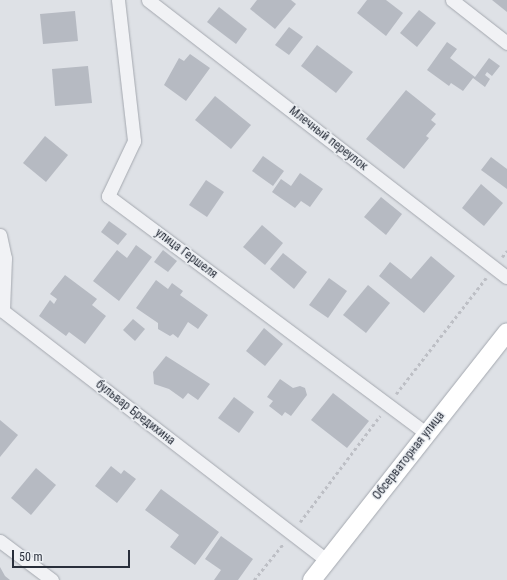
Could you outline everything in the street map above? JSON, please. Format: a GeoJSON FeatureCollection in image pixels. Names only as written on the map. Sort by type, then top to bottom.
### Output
{"type":"FeatureCollection","features":[{"type":"Feature","properties":{"kind":"main road","name":"Обсерваторная улица"},"geometry":{"type":"LineString","coordinates":[[312,580],[507,332]]}},
{"type":"Feature","properties":{"kind":"street","name":"улица Гершеля"},"geometry":{"type":"LineString","coordinates":[[118,0],[134,141],[108,196],[426,434]]}},
{"type":"Feature","properties":{"kind":"street","name":"Млечный переулок"},"geometry":{"type":"LineString","coordinates":[[148,0],[507,278]]}},
{"type":"Feature","properties":{"kind":"street"},"geometry":{"type":"LineString","coordinates":[[452,0],[507,43]]}},
{"type":"Feature","properties":{"kind":"street","name":"бульвар Бредихина"},"geometry":{"type":"LineString","coordinates":[[0,235],[5,258],[3,311],[328,561]]}},
{"type":"Feature","properties":{"kind":"street"},"geometry":{"type":"LineString","coordinates":[[0,541],[52,580]]}},
{"type":"Feature","properties":{"kind":"building"},"geometry":{"type":"Polygon","coordinates":[[[257,0],[291,0],[296,4],[275,29],[250,9],[257,0]]]}},
{"type":"Feature","properties":{"kind":"building"},"geometry":{"type":"Polygon","coordinates":[[[367,0],[386,0],[403,13],[386,36],[357,13],[367,0]]]}},
{"type":"Feature","properties":{"kind":"building"},"geometry":{"type":"Polygon","coordinates":[[[492,0],[507,0],[507,12],[492,0]]]}},
{"type":"Feature","properties":{"kind":"building"},"geometry":{"type":"Polygon","coordinates":[[[219,7],[247,29],[236,44],[207,22],[219,7]]]}},
{"type":"Feature","properties":{"kind":"building"},"geometry":{"type":"Polygon","coordinates":[[[419,10],[436,23],[417,47],[400,33],[419,10]]]}},
{"type":"Feature","properties":{"kind":"building"},"geometry":{"type":"Polygon","coordinates":[[[75,11],[78,41],[43,44],[40,14],[75,11]]]}},
{"type":"Feature","properties":{"kind":"building"},"geometry":{"type":"Polygon","coordinates":[[[289,27],[303,37],[289,55],[275,45],[289,27]]]}},
{"type":"Feature","properties":{"kind":"building"},"geometry":{"type":"Polygon","coordinates":[[[447,42],[457,49],[450,58],[475,77],[489,58],[500,66],[492,76],[487,72],[485,75],[490,79],[485,87],[473,78],[463,91],[451,83],[449,86],[427,70],[447,42]]]}},
{"type":"Feature","properties":{"kind":"building"},"geometry":{"type":"Polygon","coordinates":[[[317,45],[353,72],[336,93],[301,66],[317,45]]]}},
{"type":"Feature","properties":{"kind":"building"},"geometry":{"type":"Polygon","coordinates":[[[190,54],[210,68],[186,101],[164,85],[179,58],[184,61],[190,54]]]}},
{"type":"Feature","properties":{"kind":"building"},"geometry":{"type":"Polygon","coordinates":[[[88,66],[92,103],[55,106],[52,69],[88,66]]]}},
{"type":"Feature","properties":{"kind":"building"},"geometry":{"type":"Polygon","coordinates":[[[406,90],[436,114],[431,120],[436,124],[426,136],[429,138],[404,169],[366,139],[406,90]]]}},
{"type":"Feature","properties":{"kind":"building"},"geometry":{"type":"Polygon","coordinates":[[[215,96],[251,125],[231,149],[195,120],[215,96]]]}},
{"type":"Feature","properties":{"kind":"building"},"geometry":{"type":"Polygon","coordinates":[[[45,136],[68,155],[46,182],[23,163],[45,136]]]}},
{"type":"Feature","properties":{"kind":"building"},"geometry":{"type":"Polygon","coordinates":[[[263,156],[284,171],[273,186],[252,171],[263,156]]]}},
{"type":"Feature","properties":{"kind":"building"},"geometry":{"type":"Polygon","coordinates":[[[491,157],[507,169],[507,189],[481,170],[491,157]]]}},
{"type":"Feature","properties":{"kind":"building"},"geometry":{"type":"Polygon","coordinates":[[[300,173],[323,189],[310,207],[301,201],[295,208],[272,192],[281,179],[291,186],[300,173]]]}},
{"type":"Feature","properties":{"kind":"building"},"geometry":{"type":"Polygon","coordinates":[[[206,180],[224,192],[207,217],[189,205],[206,180]]]}},
{"type":"Feature","properties":{"kind":"building"},"geometry":{"type":"Polygon","coordinates":[[[481,184],[503,203],[484,226],[462,208],[481,184]]]}},
{"type":"Feature","properties":{"kind":"building"},"geometry":{"type":"Polygon","coordinates":[[[381,197],[402,214],[386,235],[364,217],[381,197]]]}},
{"type":"Feature","properties":{"kind":"building"},"geometry":{"type":"Polygon","coordinates":[[[109,221],[127,234],[118,245],[101,232],[109,221]]]}},
{"type":"Feature","properties":{"kind":"building"},"geometry":{"type":"Polygon","coordinates":[[[262,225],[283,243],[265,265],[243,247],[262,225]]]}},
{"type":"Feature","properties":{"kind":"building"},"geometry":{"type":"Polygon","coordinates":[[[136,245],[152,257],[119,301],[93,281],[117,250],[127,258],[136,245]]]}},
{"type":"Feature","properties":{"kind":"building"},"geometry":{"type":"Polygon","coordinates":[[[163,250],[177,261],[168,272],[154,262],[163,250]]]}},
{"type":"Feature","properties":{"kind":"building"},"geometry":{"type":"Polygon","coordinates":[[[283,253],[307,272],[294,289],[270,269],[283,253]]]}},
{"type":"Feature","properties":{"kind":"building"},"geometry":{"type":"Polygon","coordinates":[[[431,256],[455,276],[424,313],[379,276],[390,262],[411,279],[431,256]]]}},
{"type":"Feature","properties":{"kind":"building"},"geometry":{"type":"Polygon","coordinates":[[[65,275],[97,299],[92,305],[106,316],[85,344],[69,332],[66,336],[39,316],[50,300],[54,304],[57,299],[50,294],[65,275]]]}},
{"type":"Feature","properties":{"kind":"building"},"geometry":{"type":"Polygon","coordinates":[[[329,278],[347,291],[328,318],[309,305],[329,278]]]}},
{"type":"Feature","properties":{"kind":"building"},"geometry":{"type":"Polygon","coordinates":[[[156,280],[168,289],[172,283],[183,291],[180,295],[208,315],[198,329],[188,322],[178,338],[173,334],[170,336],[158,329],[158,323],[136,308],[156,280]]]}},
{"type":"Feature","properties":{"kind":"building"},"geometry":{"type":"Polygon","coordinates":[[[368,285],[390,303],[366,333],[343,315],[368,285]]]}},
{"type":"Feature","properties":{"kind":"building"},"geometry":{"type":"Polygon","coordinates":[[[133,319],[145,329],[135,341],[123,330],[133,319]]]}},
{"type":"Feature","properties":{"kind":"building"},"geometry":{"type":"Polygon","coordinates":[[[264,328],[283,344],[265,366],[246,351],[264,328]]]}},
{"type":"Feature","properties":{"kind":"building"},"geometry":{"type":"Polygon","coordinates":[[[166,356],[210,384],[198,400],[188,393],[183,399],[169,389],[154,384],[153,372],[166,356]]]}},
{"type":"Feature","properties":{"kind":"building"},"geometry":{"type":"Polygon","coordinates":[[[280,379],[293,388],[300,386],[305,388],[307,395],[291,416],[285,412],[282,416],[269,406],[273,401],[267,397],[280,379]]]}},
{"type":"Feature","properties":{"kind":"building"},"geometry":{"type":"Polygon","coordinates":[[[333,393],[369,421],[347,448],[311,420],[333,393]]]}},
{"type":"Feature","properties":{"kind":"building"},"geometry":{"type":"Polygon","coordinates":[[[234,397],[254,412],[239,433],[218,418],[234,397]]]}},
{"type":"Feature","properties":{"kind":"building"},"geometry":{"type":"Polygon","coordinates":[[[0,420],[18,435],[0,457],[0,420]]]}},
{"type":"Feature","properties":{"kind":"building"},"geometry":{"type":"Polygon","coordinates":[[[111,466],[121,474],[124,470],[136,479],[117,503],[95,486],[111,466]]]}},
{"type":"Feature","properties":{"kind":"building"},"geometry":{"type":"Polygon","coordinates":[[[36,468],[56,485],[31,515],[11,498],[36,468]]]}},
{"type":"Feature","properties":{"kind":"building"},"geometry":{"type":"Polygon","coordinates":[[[161,489],[219,532],[195,565],[170,547],[179,535],[145,510],[161,489]]]}},
{"type":"Feature","properties":{"kind":"building"},"geometry":{"type":"Polygon","coordinates":[[[221,536],[253,559],[238,580],[214,580],[221,570],[205,559],[221,536]]]}},
{"type":"Feature","properties":{"kind":"building"},"geometry":{"type":"Polygon","coordinates":[[[0,567],[5,576],[10,580],[0,580],[0,567]]]}}]}
